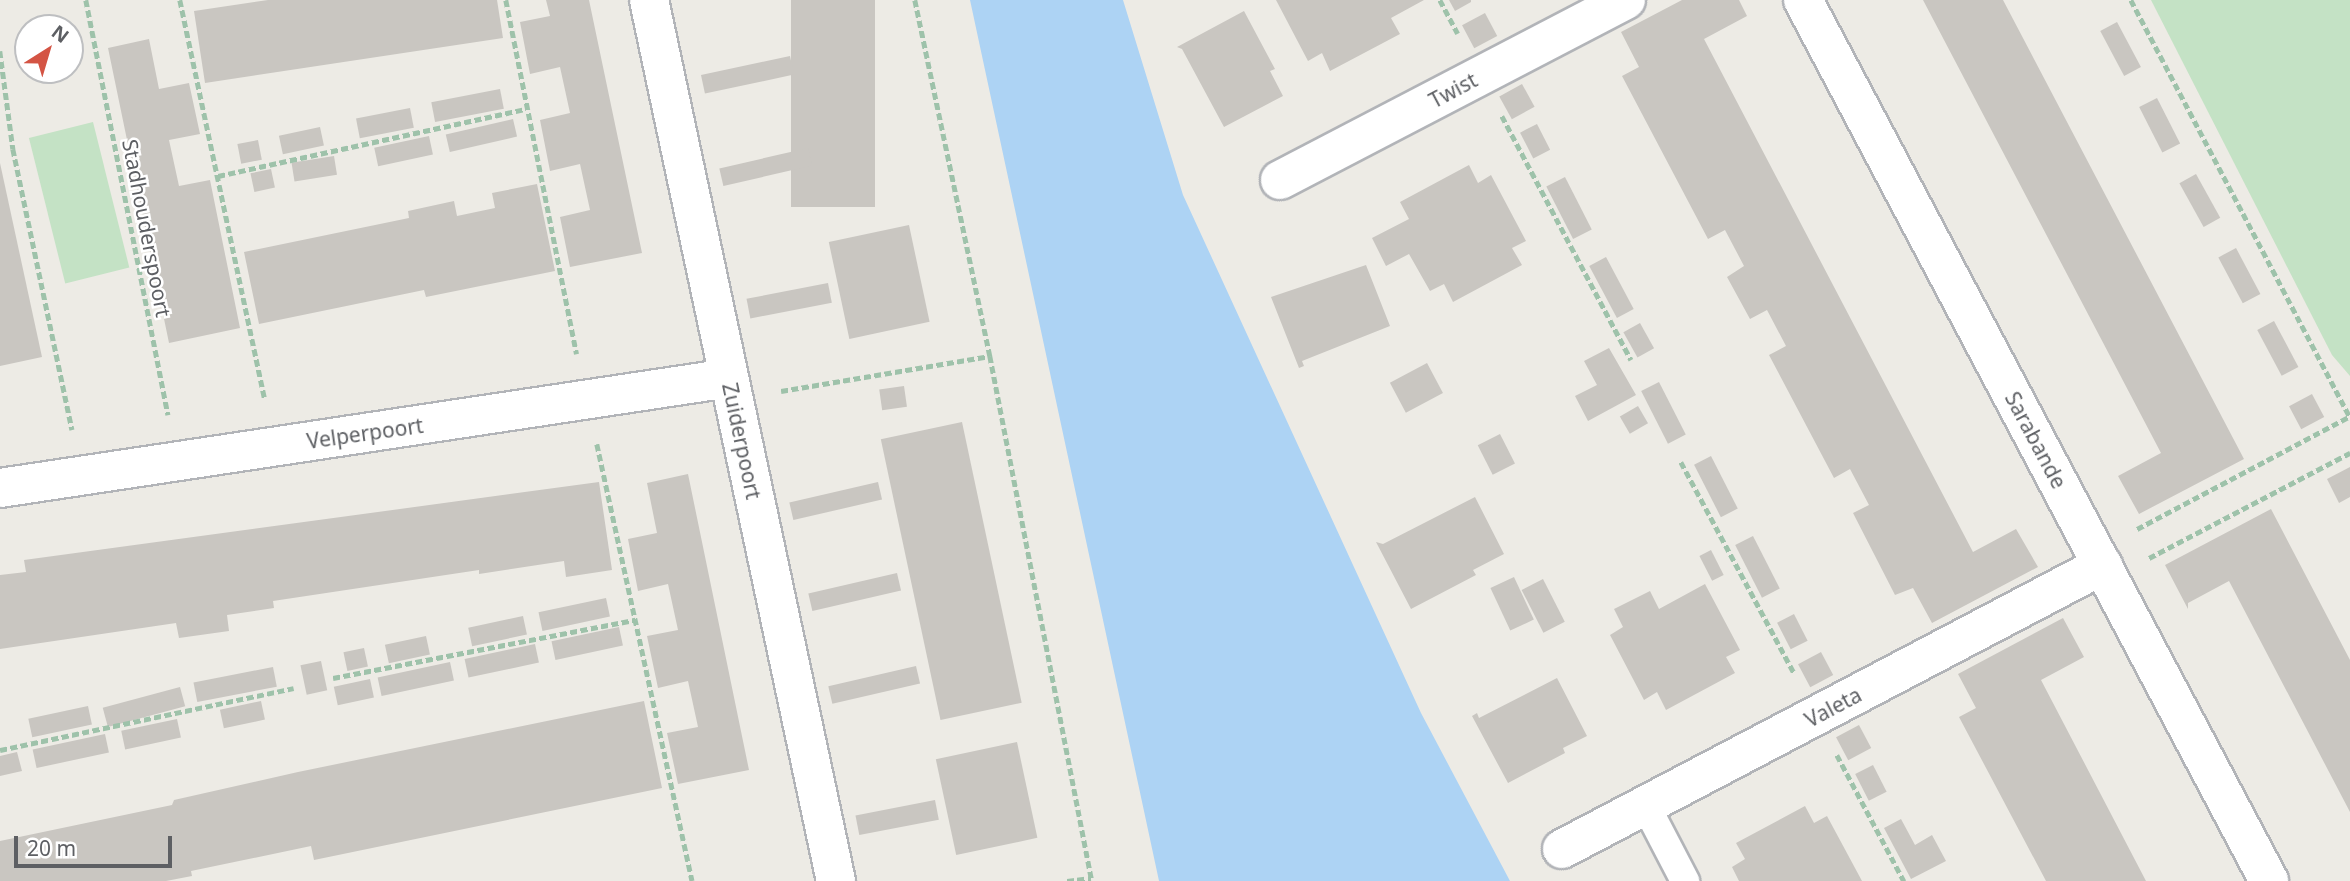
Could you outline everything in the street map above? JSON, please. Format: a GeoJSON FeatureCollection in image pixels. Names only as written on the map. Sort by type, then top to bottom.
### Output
{"type":"FeatureCollection","features":[{"type":"Feature","properties":{"kind":"street","name":"Zuiderpoort"},"geometry":{"type":"LineString","coordinates":[[649,0],[836,881]]}},
{"type":"Feature","properties":{"kind":"street","name":"Twist"},"geometry":{"type":"LineString","coordinates":[[1280,180],[1626,0]]}},
{"type":"Feature","properties":{"kind":"street","name":"Sarabande"},"geometry":{"type":"LineString","coordinates":[[1803,0],[2269,881]]}},
{"type":"Feature","properties":{"kind":"street","name":"Velperpoort"},"geometry":{"type":"LineString","coordinates":[[0,488],[275,446],[732,389]]}},
{"type":"Feature","properties":{"kind":"street","name":"Valeta"},"geometry":{"type":"LineString","coordinates":[[1562,849],[2104,565]]}},
{"type":"Feature","properties":{"kind":"lane"},"geometry":{"type":"LineString","coordinates":[[1646,806],[1685,881]]}},
{"type":"Feature","properties":{"kind":"path","name":"Stadhouderspoort"},"geometry":{"type":"LineString","coordinates":[[86,0],[177,461]]}},
{"type":"Feature","properties":{"kind":"path"},"geometry":{"type":"LineString","coordinates":[[180,0],[275,446]]}},
{"type":"Feature","properties":{"kind":"path"},"geometry":{"type":"LineString","coordinates":[[915,0],[990,356],[1091,879],[1067,881]]}},
{"type":"Feature","properties":{"kind":"path"},"geometry":{"type":"LineString","coordinates":[[1440,0],[1631,360]]}},
{"type":"Feature","properties":{"kind":"path"},"geometry":{"type":"LineString","coordinates":[[2131,0],[2350,417],[2134,531]]}},
{"type":"Feature","properties":{"kind":"path"},"geometry":{"type":"LineString","coordinates":[[0,51],[12,149],[80,476]]}},
{"type":"Feature","properties":{"kind":"path"},"geometry":{"type":"LineString","coordinates":[[218,176],[525,108]]}},
{"type":"Feature","properties":{"kind":"path"},"geometry":{"type":"LineString","coordinates":[[732,389],[990,356]]}},
{"type":"Feature","properties":{"kind":"path"},"geometry":{"type":"LineString","coordinates":[[2149,558],[2350,453]]}},
{"type":"Feature","properties":{"kind":"path"},"geometry":{"type":"LineString","coordinates":[[333,678],[635,620]]}},
{"type":"Feature","properties":{"kind":"path"},"geometry":{"type":"LineString","coordinates":[[0,750],[294,688]]}},
{"type":"Feature","properties":{"kind":"green space"},"geometry":{"type":"Polygon","coordinates":[[[2151,0],[2350,0],[2350,376],[2332,355],[2151,0]]]}},
{"type":"Feature","properties":{"kind":"green space"},"geometry":{"type":"Polygon","coordinates":[[[93,122],[129,268],[65,284],[29,138],[93,122]]]}},
{"type":"Feature","properties":{"kind":"water"},"geometry":{"type":"Polygon","coordinates":[[[970,0],[1123,0],[1183,195],[1421,713],[1510,881],[1159,881],[970,0]]]}},
{"type":"Feature","properties":{"kind":"building"},"geometry":{"type":"Polygon","coordinates":[[[268,0],[497,0],[503,38],[205,83],[194,11],[268,0]]]}},
{"type":"Feature","properties":{"kind":"building"},"geometry":{"type":"Polygon","coordinates":[[[546,0],[589,0],[642,253],[570,267],[560,217],[590,210],[580,164],[550,171],[540,120],[570,113],[560,67],[530,74],[520,22],[550,16],[546,0]]]}},
{"type":"Feature","properties":{"kind":"building"},"geometry":{"type":"Polygon","coordinates":[[[791,0],[875,0],[875,207],[791,207],[791,0]]]}},
{"type":"Feature","properties":{"kind":"building"},"geometry":{"type":"Polygon","coordinates":[[[1276,0],[1424,0],[1391,18],[1400,34],[1330,71],[1322,53],[1308,61],[1276,0]]]}},
{"type":"Feature","properties":{"kind":"building"},"geometry":{"type":"Polygon","coordinates":[[[1449,0],[1471,0],[1471,2],[1455,11],[1449,0]]]}},
{"type":"Feature","properties":{"kind":"building"},"geometry":{"type":"Polygon","coordinates":[[[1682,0],[1739,0],[1747,16],[1704,39],[1973,552],[2016,529],[2038,567],[1932,623],[1913,588],[1895,595],[1853,513],[1869,505],[1850,469],[1834,478],[1769,355],[1786,346],[1767,310],[1750,319],[1727,277],[1744,266],[1725,230],[1708,239],[1622,76],[1639,67],[1621,32],[1682,0]]]}},
{"type":"Feature","properties":{"kind":"building"},"geometry":{"type":"Polygon","coordinates":[[[1923,0],[2003,0],[2244,459],[2139,514],[2118,476],[2161,453],[1923,0]]]}},
{"type":"Feature","properties":{"kind":"building"},"geometry":{"type":"Polygon","coordinates":[[[1244,11],[1275,69],[1270,71],[1283,96],[1224,127],[1182,49],[1177,47],[1244,11]]]}},
{"type":"Feature","properties":{"kind":"building"},"geometry":{"type":"Polygon","coordinates":[[[1485,13],[1497,36],[1474,48],[1462,25],[1485,13]]]}},
{"type":"Feature","properties":{"kind":"building"},"geometry":{"type":"Polygon","coordinates":[[[2117,22],[2141,67],[2124,76],[2100,31],[2117,22]]]}},
{"type":"Feature","properties":{"kind":"building"},"geometry":{"type":"Polygon","coordinates":[[[149,39],[159,89],[189,83],[200,134],[169,140],[179,186],[210,180],[240,328],[169,343],[108,48],[149,39]]]}},
{"type":"Feature","properties":{"kind":"building"},"geometry":{"type":"Polygon","coordinates":[[[790,56],[794,75],[705,94],[701,75],[790,56]]]}},
{"type":"Feature","properties":{"kind":"building"},"geometry":{"type":"Polygon","coordinates":[[[1522,84],[1535,107],[1512,119],[1499,97],[1522,84]]]}},
{"type":"Feature","properties":{"kind":"building"},"geometry":{"type":"Polygon","coordinates":[[[500,89],[504,109],[435,122],[431,102],[500,89]]]}},
{"type":"Feature","properties":{"kind":"building"},"geometry":{"type":"Polygon","coordinates":[[[2157,98],[2180,143],[2162,153],[2139,107],[2157,98]]]}},
{"type":"Feature","properties":{"kind":"building"},"geometry":{"type":"Polygon","coordinates":[[[410,108],[414,128],[360,138],[356,118],[410,108]]]}},
{"type":"Feature","properties":{"kind":"building"},"geometry":{"type":"Polygon","coordinates":[[[513,119],[517,137],[450,152],[446,135],[513,119]]]}},
{"type":"Feature","properties":{"kind":"building"},"geometry":{"type":"Polygon","coordinates":[[[1537,124],[1550,150],[1533,158],[1520,133],[1537,124]]]}},
{"type":"Feature","properties":{"kind":"building"},"geometry":{"type":"Polygon","coordinates":[[[320,127],[324,146],[283,154],[279,136],[320,127]]]}},
{"type":"Feature","properties":{"kind":"building"},"geometry":{"type":"Polygon","coordinates":[[[429,136],[433,155],[378,166],[374,148],[429,136]]]}},
{"type":"Feature","properties":{"kind":"building"},"geometry":{"type":"Polygon","coordinates":[[[258,140],[262,160],[241,164],[237,144],[258,140]]]}},
{"type":"Feature","properties":{"kind":"building"},"geometry":{"type":"Polygon","coordinates":[[[808,148],[812,166],[723,186],[719,168],[808,148]]]}},
{"type":"Feature","properties":{"kind":"building"},"geometry":{"type":"Polygon","coordinates":[[[334,156],[337,175],[295,181],[292,163],[334,156]]]}},
{"type":"Feature","properties":{"kind":"building"},"geometry":{"type":"Polygon","coordinates":[[[0,163],[42,357],[0,366],[0,163]]]}},
{"type":"Feature","properties":{"kind":"building"},"geometry":{"type":"Polygon","coordinates":[[[1469,165],[1478,183],[1491,175],[1526,241],[1512,248],[1522,265],[1453,302],[1444,284],[1430,291],[1409,254],[1386,266],[1372,238],[1409,219],[1400,202],[1469,165]]]}},
{"type":"Feature","properties":{"kind":"building"},"geometry":{"type":"Polygon","coordinates":[[[271,169],[275,188],[254,192],[250,173],[271,169]]]}},
{"type":"Feature","properties":{"kind":"building"},"geometry":{"type":"Polygon","coordinates":[[[2196,174],[2220,218],[2204,227],[2179,183],[2196,174]]]}},
{"type":"Feature","properties":{"kind":"building"},"geometry":{"type":"Polygon","coordinates":[[[1565,177],[1592,230],[1573,239],[1546,187],[1565,177]]]}},
{"type":"Feature","properties":{"kind":"building"},"geometry":{"type":"Polygon","coordinates":[[[537,184],[555,271],[426,297],[424,290],[259,324],[244,252],[409,218],[408,211],[454,201],[457,216],[495,208],[492,193],[537,184]]]}},
{"type":"Feature","properties":{"kind":"building"},"geometry":{"type":"Polygon","coordinates":[[[909,225],[930,322],[849,339],[829,242],[909,225]]]}},
{"type":"Feature","properties":{"kind":"building"},"geometry":{"type":"Polygon","coordinates":[[[2236,248],[2260,294],[2243,303],[2218,257],[2236,248]]]}},
{"type":"Feature","properties":{"kind":"building"},"geometry":{"type":"Polygon","coordinates":[[[1606,257],[1634,309],[1617,318],[1589,266],[1606,257]]]}},
{"type":"Feature","properties":{"kind":"building"},"geometry":{"type":"Polygon","coordinates":[[[1366,265],[1390,326],[1302,361],[1304,366],[1299,368],[1271,297],[1366,265]]]}},
{"type":"Feature","properties":{"kind":"building"},"geometry":{"type":"Polygon","coordinates":[[[828,283],[832,303],[750,318],[747,299],[828,283]]]}},
{"type":"Feature","properties":{"kind":"building"},"geometry":{"type":"Polygon","coordinates":[[[2274,321],[2298,367],[2282,376],[2257,330],[2274,321]]]}},
{"type":"Feature","properties":{"kind":"building"},"geometry":{"type":"Polygon","coordinates":[[[1640,323],[1654,348],[1637,358],[1623,332],[1640,323]]]}},
{"type":"Feature","properties":{"kind":"building"},"geometry":{"type":"Polygon","coordinates":[[[1609,348],[1636,395],[1588,421],[1575,396],[1597,385],[1584,361],[1609,348]]]}},
{"type":"Feature","properties":{"kind":"building"},"geometry":{"type":"Polygon","coordinates":[[[1427,363],[1443,393],[1406,413],[1390,383],[1427,363]]]}},
{"type":"Feature","properties":{"kind":"building"},"geometry":{"type":"Polygon","coordinates":[[[1659,382],[1686,435],[1668,444],[1641,391],[1659,382]]]}},
{"type":"Feature","properties":{"kind":"building"},"geometry":{"type":"Polygon","coordinates":[[[904,386],[907,407],[882,410],[879,389],[904,386]]]}},
{"type":"Feature","properties":{"kind":"building"},"geometry":{"type":"Polygon","coordinates":[[[2312,394],[2324,417],[2301,429],[2289,406],[2312,394]]]}},
{"type":"Feature","properties":{"kind":"building"},"geometry":{"type":"Polygon","coordinates":[[[1638,406],[1648,423],[1630,434],[1620,416],[1638,406]]]}},
{"type":"Feature","properties":{"kind":"building"},"geometry":{"type":"Polygon","coordinates":[[[962,422],[1022,703],[940,720],[881,439],[962,422]]]}},
{"type":"Feature","properties":{"kind":"building"},"geometry":{"type":"Polygon","coordinates":[[[1500,434],[1515,463],[1493,475],[1478,445],[1500,434]]]}},
{"type":"Feature","properties":{"kind":"building"},"geometry":{"type":"Polygon","coordinates":[[[1711,456],[1738,509],[1721,517],[1694,465],[1711,456]]]}},
{"type":"Feature","properties":{"kind":"building"},"geometry":{"type":"Polygon","coordinates":[[[2350,467],[2350,497],[2339,503],[2327,479],[2350,467]]]}},
{"type":"Feature","properties":{"kind":"building"},"geometry":{"type":"Polygon","coordinates":[[[688,474],[749,770],[678,784],[667,733],[698,727],[688,681],[658,688],[647,636],[678,630],[668,584],[638,591],[628,539],[657,533],[647,483],[688,474]]]}},
{"type":"Feature","properties":{"kind":"building"},"geometry":{"type":"Polygon","coordinates":[[[599,482],[612,570],[566,577],[564,561],[479,574],[479,570],[273,601],[274,608],[227,615],[229,631],[179,638],[176,623],[0,649],[0,575],[26,572],[24,560],[599,482]]]}},
{"type":"Feature","properties":{"kind":"building"},"geometry":{"type":"Polygon","coordinates":[[[878,482],[882,500],[793,520],[789,502],[878,482]]]}},
{"type":"Feature","properties":{"kind":"building"},"geometry":{"type":"Polygon","coordinates":[[[1475,497],[1504,554],[1473,570],[1476,575],[1411,609],[1376,542],[1383,544],[1475,497]]]}},
{"type":"Feature","properties":{"kind":"building"},"geometry":{"type":"Polygon","coordinates":[[[2271,509],[2350,660],[2350,812],[2229,581],[2188,603],[2188,609],[2165,565],[2271,509]]]}},
{"type":"Feature","properties":{"kind":"building"},"geometry":{"type":"Polygon","coordinates":[[[1753,536],[1780,589],[1762,598],[1735,545],[1753,536]]]}},
{"type":"Feature","properties":{"kind":"building"},"geometry":{"type":"Polygon","coordinates":[[[1711,550],[1724,575],[1712,581],[1699,556],[1711,550]]]}},
{"type":"Feature","properties":{"kind":"building"},"geometry":{"type":"Polygon","coordinates":[[[897,573],[901,591],[812,611],[808,593],[897,573]]]}},
{"type":"Feature","properties":{"kind":"building"},"geometry":{"type":"Polygon","coordinates":[[[1514,577],[1534,620],[1510,631],[1490,588],[1514,577]]]}},
{"type":"Feature","properties":{"kind":"building"},"geometry":{"type":"Polygon","coordinates":[[[1543,579],[1565,622],[1543,633],[1522,590],[1543,579]]]}},
{"type":"Feature","properties":{"kind":"building"},"geometry":{"type":"Polygon","coordinates":[[[1705,584],[1740,650],[1726,657],[1735,673],[1666,710],[1657,692],[1644,700],[1610,635],[1623,627],[1614,609],[1650,591],[1659,609],[1705,584]]]}},
{"type":"Feature","properties":{"kind":"building"},"geometry":{"type":"Polygon","coordinates":[[[606,598],[610,617],[542,631],[539,612],[606,598]]]}},
{"type":"Feature","properties":{"kind":"building"},"geometry":{"type":"Polygon","coordinates":[[[1794,614],[1808,641],[1791,649],[1777,623],[1794,614]]]}},
{"type":"Feature","properties":{"kind":"building"},"geometry":{"type":"Polygon","coordinates":[[[523,616],[527,635],[472,646],[468,628],[523,616]]]}},
{"type":"Feature","properties":{"kind":"building"},"geometry":{"type":"Polygon","coordinates":[[[2063,618],[2084,657],[2041,680],[2146,881],[2046,881],[1959,717],[1976,708],[1958,674],[2063,618]]]}},
{"type":"Feature","properties":{"kind":"building"},"geometry":{"type":"Polygon","coordinates":[[[619,627],[623,646],[555,660],[552,641],[619,627]]]}},
{"type":"Feature","properties":{"kind":"building"},"geometry":{"type":"Polygon","coordinates":[[[426,636],[430,655],[389,663],[385,645],[426,636]]]}},
{"type":"Feature","properties":{"kind":"building"},"geometry":{"type":"Polygon","coordinates":[[[535,644],[539,663],[469,678],[465,659],[535,644]]]}},
{"type":"Feature","properties":{"kind":"building"},"geometry":{"type":"Polygon","coordinates":[[[364,648],[368,667],[347,671],[343,652],[364,648]]]}},
{"type":"Feature","properties":{"kind":"building"},"geometry":{"type":"Polygon","coordinates":[[[1821,652],[1833,675],[1810,687],[1798,664],[1821,652]]]}},
{"type":"Feature","properties":{"kind":"building"},"geometry":{"type":"Polygon","coordinates":[[[321,661],[327,690],[307,695],[300,665],[321,661]]]}},
{"type":"Feature","properties":{"kind":"building"},"geometry":{"type":"Polygon","coordinates":[[[450,662],[454,681],[382,696],[378,677],[450,662]]]}},
{"type":"Feature","properties":{"kind":"building"},"geometry":{"type":"Polygon","coordinates":[[[916,666],[920,684],[832,704],[828,686],[916,666]]]}},
{"type":"Feature","properties":{"kind":"building"},"geometry":{"type":"Polygon","coordinates":[[[273,667],[277,687],[197,702],[193,682],[273,667]]]}},
{"type":"Feature","properties":{"kind":"building"},"geometry":{"type":"Polygon","coordinates":[[[1557,678],[1587,736],[1563,748],[1565,753],[1508,783],[1472,716],[1477,713],[1479,718],[1557,678]]]}},
{"type":"Feature","properties":{"kind":"building"},"geometry":{"type":"Polygon","coordinates":[[[370,679],[374,698],[338,705],[334,687],[370,679]]]}},
{"type":"Feature","properties":{"kind":"building"},"geometry":{"type":"Polygon","coordinates":[[[180,687],[185,706],[108,727],[103,708],[180,687]]]}},
{"type":"Feature","properties":{"kind":"building"},"geometry":{"type":"Polygon","coordinates":[[[261,701],[265,720],[224,728],[220,710],[261,701]]]}},
{"type":"Feature","properties":{"kind":"building"},"geometry":{"type":"Polygon","coordinates":[[[644,701],[662,788],[314,860],[311,846],[191,871],[192,876],[166,881],[0,881],[0,841],[172,805],[174,800],[298,772],[644,701]]]}},
{"type":"Feature","properties":{"kind":"building"},"geometry":{"type":"Polygon","coordinates":[[[88,706],[92,725],[32,737],[28,719],[88,706]]]}},
{"type":"Feature","properties":{"kind":"building"},"geometry":{"type":"Polygon","coordinates":[[[177,719],[181,738],[125,749],[121,731],[177,719]]]}},
{"type":"Feature","properties":{"kind":"building"},"geometry":{"type":"Polygon","coordinates":[[[1859,725],[1871,748],[1848,760],[1836,737],[1859,725]]]}},
{"type":"Feature","properties":{"kind":"building"},"geometry":{"type":"Polygon","coordinates":[[[105,734],[109,753],[37,768],[33,749],[105,734]]]}},
{"type":"Feature","properties":{"kind":"building"},"geometry":{"type":"Polygon","coordinates":[[[1017,742],[1037,838],[956,855],[936,759],[1017,742]]]}},
{"type":"Feature","properties":{"kind":"building"},"geometry":{"type":"Polygon","coordinates":[[[17,752],[22,771],[0,776],[0,756],[17,752]]]}},
{"type":"Feature","properties":{"kind":"building"},"geometry":{"type":"Polygon","coordinates":[[[1873,765],[1887,792],[1869,801],[1855,774],[1873,765]]]}},
{"type":"Feature","properties":{"kind":"building"},"geometry":{"type":"Polygon","coordinates":[[[935,800],[939,820],[859,835],[855,815],[935,800]]]}},
{"type":"Feature","properties":{"kind":"building"},"geometry":{"type":"Polygon","coordinates":[[[1805,806],[1814,823],[1827,816],[1862,881],[1739,881],[1732,867],[1745,859],[1736,843],[1805,806]]]}},
{"type":"Feature","properties":{"kind":"building"},"geometry":{"type":"Polygon","coordinates":[[[1901,819],[1915,845],[1932,835],[1946,861],[1911,879],[1884,828],[1901,819]]]}}]}
